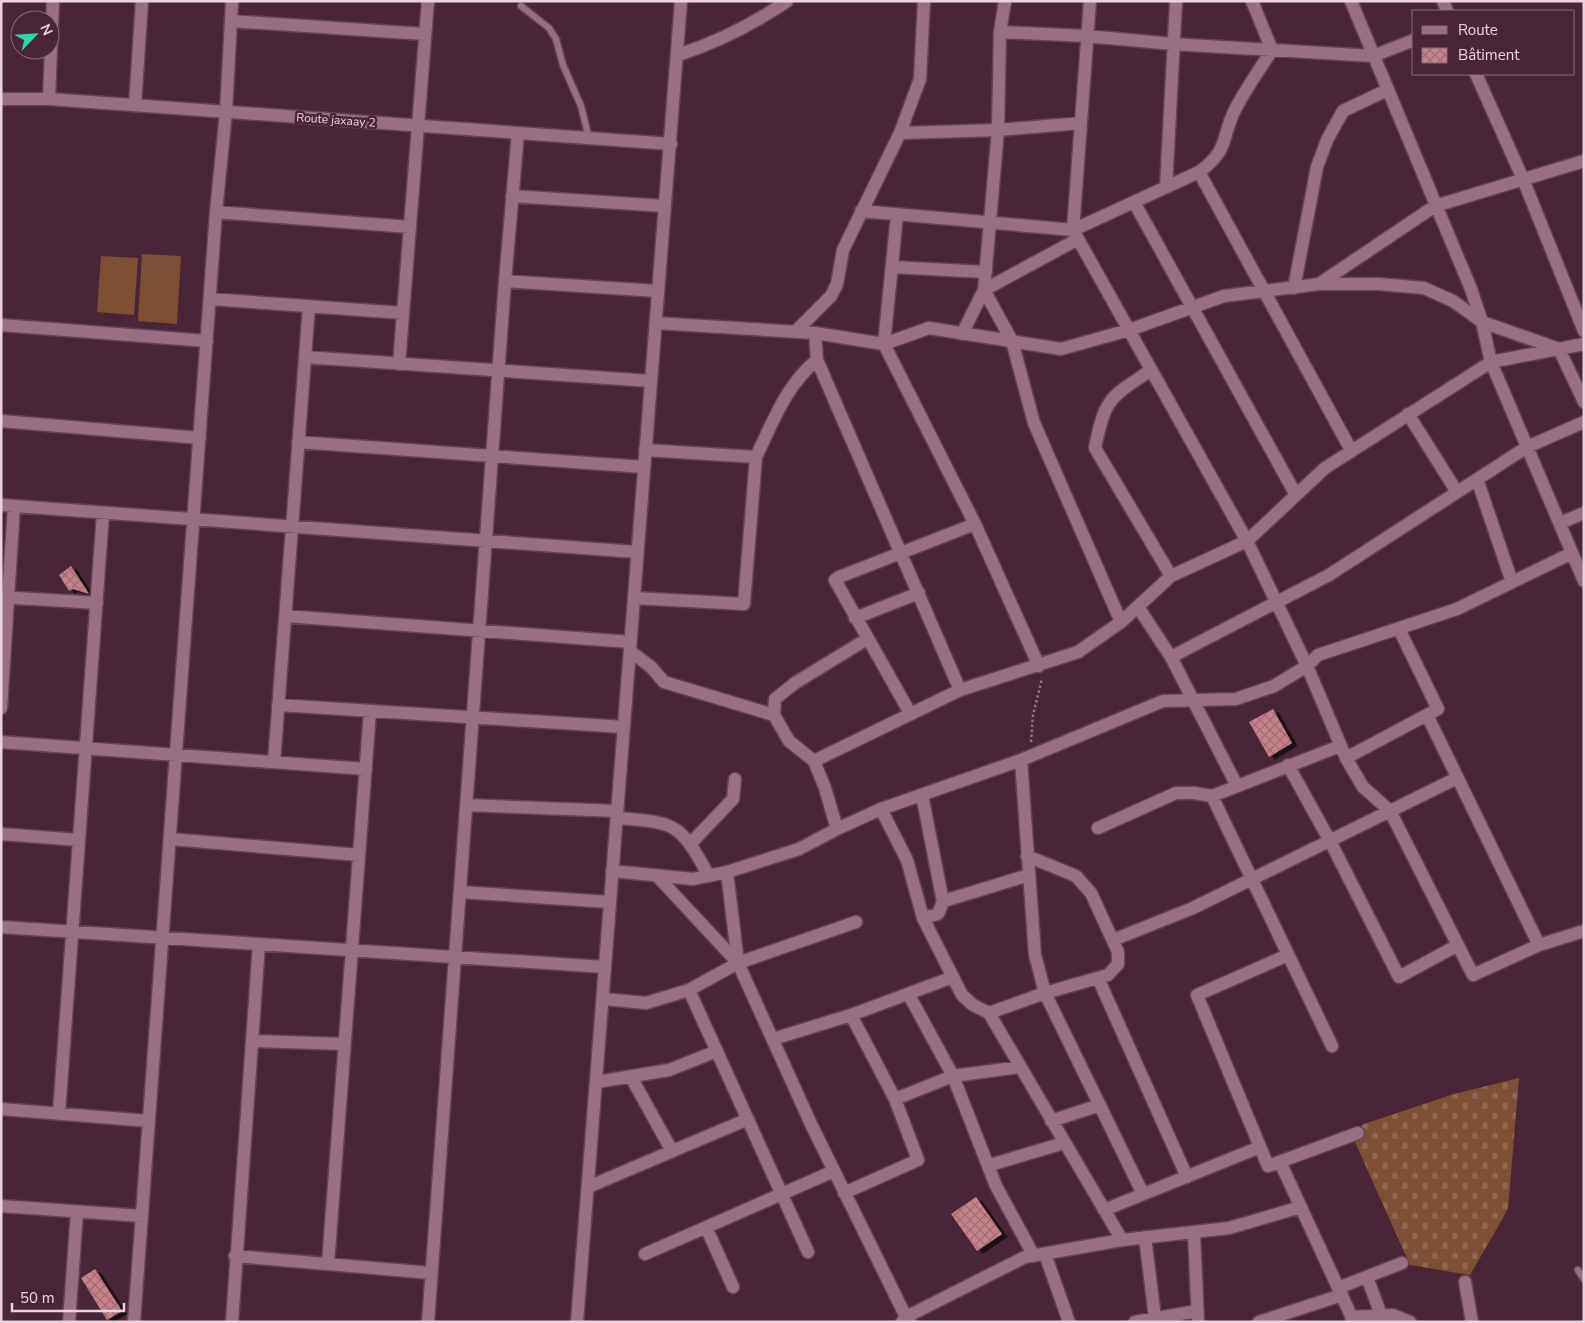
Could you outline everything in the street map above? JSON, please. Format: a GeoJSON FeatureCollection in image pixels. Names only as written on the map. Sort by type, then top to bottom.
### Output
{"type":"FeatureCollection","features":[{"type":"Feature","properties":{"kind":"street"},"geometry":{"type":"LineString","coordinates":[[49,99],[53,1]]}},
{"type":"Feature","properties":{"kind":"street"},"geometry":{"type":"LineString","coordinates":[[135,105],[142,1]]}},
{"type":"Feature","properties":{"kind":"street"},"geometry":{"type":"LineString","coordinates":[[134,1322],[216,212],[226,112],[232,1]]}},
{"type":"Feature","properties":{"kind":"street"},"geometry":{"type":"LineString","coordinates":[[399,364],[428,1]]}},
{"type":"Feature","properties":{"kind":"street"},"geometry":{"type":"LineString","coordinates":[[577,1322],[604,999],[612,871],[635,598],[650,381],[682,1]]}},
{"type":"Feature","properties":{"kind":"street"},"geometry":{"type":"LineString","coordinates":[[678,55],[712,44],[752,24],[787,1]]}},
{"type":"Feature","properties":{"kind":"street"},"geometry":{"type":"LineString","coordinates":[[796,331],[831,296],[837,284],[843,250],[900,133],[920,79],[924,1]]}},
{"type":"Feature","properties":{"kind":"street"},"geometry":{"type":"LineString","coordinates":[[962,334],[984,290],[998,130],[1000,32],[1004,1]]}},
{"type":"Feature","properties":{"kind":"street"},"geometry":{"type":"LineString","coordinates":[[1090,1],[1075,234],[1246,541],[1307,666],[1346,758],[1363,787],[1390,811],[1474,975],[1538,944],[1584,931]]}},
{"type":"Feature","properties":{"kind":"street"},"geometry":{"type":"LineString","coordinates":[[1252,1],[1272,50]]}},
{"type":"Feature","properties":{"kind":"street"},"geometry":{"type":"LineString","coordinates":[[1351,1],[1482,322],[1491,362],[1584,581]]}},
{"type":"Feature","properties":{"kind":"street"},"geometry":{"type":"LineString","coordinates":[[1166,187],[1176,2]]}},
{"type":"Feature","properties":{"kind":"street"},"geometry":{"type":"LineString","coordinates":[[231,20],[424,34]]}},
{"type":"Feature","properties":{"kind":"street"},"geometry":{"type":"LineString","coordinates":[[1000,32],[1087,36],[1174,44],[1374,56],[1412,41]]}},
{"type":"Feature","properties":{"kind":"street"},"geometry":{"type":"LineString","coordinates":[[984,290],[1075,234],[1134,202],[1199,172],[1214,161],[1222,150],[1236,108],[1272,50]]}},
{"type":"Feature","properties":{"kind":"street"},"geometry":{"type":"LineString","coordinates":[[1476,75],[1523,179],[1584,331]]}},
{"type":"Feature","properties":{"kind":"street"},"geometry":{"type":"LineString","coordinates":[[1294,288],[1317,167],[1327,140],[1343,111],[1387,90]]}},
{"type":"Feature","properties":{"kind":"street","name":"Route jaxaay 2"},"geometry":{"type":"LineString","coordinates":[[1,99],[49,99],[671,144]]}},
{"type":"Feature","properties":{"kind":"street"},"geometry":{"type":"LineString","coordinates":[[900,133],[998,130],[1081,123]]}},
{"type":"Feature","properties":{"kind":"street"},"geometry":{"type":"LineString","coordinates":[[428,1322],[505,281],[518,133]]}},
{"type":"Feature","properties":{"kind":"street"},"geometry":{"type":"LineString","coordinates":[[1319,284],[1435,206],[1584,161]]}},
{"type":"Feature","properties":{"kind":"street"},"geometry":{"type":"LineString","coordinates":[[1199,172],[1352,450]]}},
{"type":"Feature","properties":{"kind":"street"},"geometry":{"type":"LineString","coordinates":[[512,196],[664,206]]}},
{"type":"Feature","properties":{"kind":"street"},"geometry":{"type":"LineString","coordinates":[[1134,202],[1296,495]]}},
{"type":"Feature","properties":{"kind":"street"},"geometry":{"type":"LineString","coordinates":[[861,211],[991,223],[1075,234]]}},
{"type":"Feature","properties":{"kind":"street"},"geometry":{"type":"LineString","coordinates":[[216,212],[410,227]]}},
{"type":"Feature","properties":{"kind":"street"},"geometry":{"type":"LineString","coordinates":[[897,215],[884,344],[975,524],[1043,665]]}},
{"type":"Feature","properties":{"kind":"street"},"geometry":{"type":"LineString","coordinates":[[892,267],[986,272]]}},
{"type":"Feature","properties":{"kind":"street"},"geometry":{"type":"LineString","coordinates":[[505,281],[658,290]]}},
{"type":"Feature","properties":{"kind":"street"},"geometry":{"type":"LineString","coordinates":[[656,323],[816,332],[884,344],[929,328],[1061,349],[1129,330],[1224,296],[1319,284],[1379,284],[1424,288],[1453,301],[1482,322],[1559,349],[1584,402]]}},
{"type":"Feature","properties":{"kind":"street"},"geometry":{"type":"LineString","coordinates":[[984,290],[1012,342],[1034,423],[1121,622]]}},
{"type":"Feature","properties":{"kind":"street"},"geometry":{"type":"LineString","coordinates":[[210,299],[403,313]]}},
{"type":"Feature","properties":{"kind":"street"},"geometry":{"type":"LineString","coordinates":[[274,762],[309,306]]}},
{"type":"Feature","properties":{"kind":"street"},"geometry":{"type":"LineString","coordinates":[[1,325],[207,341]]}},
{"type":"Feature","properties":{"kind":"street"},"geometry":{"type":"LineString","coordinates":[[816,332],[816,360],[902,553],[960,690]]}},
{"type":"Feature","properties":{"kind":"street"},"geometry":{"type":"LineString","coordinates":[[814,761],[960,690],[1043,665],[1078,652],[1121,622],[1171,576],[1246,541],[1325,468],[1491,362],[1584,344]]}},
{"type":"Feature","properties":{"kind":"street"},"geometry":{"type":"LineString","coordinates":[[305,357],[650,381]]}},
{"type":"Feature","properties":{"kind":"street"},"geometry":{"type":"LineString","coordinates":[[635,598],[744,604],[756,457],[789,390],[801,373],[816,360]]}},
{"type":"Feature","properties":{"kind":"street"},"geometry":{"type":"LineString","coordinates":[[1150,370],[1111,398],[1101,415],[1095,448],[1171,576]]}},
{"type":"Feature","properties":{"kind":"street"},"geometry":{"type":"LineString","coordinates":[[1408,414],[1457,492]]}},
{"type":"Feature","properties":{"kind":"street"},"geometry":{"type":"LineString","coordinates":[[1,421],[200,438]]}},
{"type":"Feature","properties":{"kind":"street"},"geometry":{"type":"LineString","coordinates":[[1171,657],[1329,575],[1527,447],[1584,422]]}},
{"type":"Feature","properties":{"kind":"street"},"geometry":{"type":"LineString","coordinates":[[298,442],[644,467]]}},
{"type":"Feature","properties":{"kind":"street"},"geometry":{"type":"LineString","coordinates":[[645,450],[756,457]]}},
{"type":"Feature","properties":{"kind":"street"},"geometry":{"type":"LineString","coordinates":[[1476,479],[1512,582]]}},
{"type":"Feature","properties":{"kind":"street"},"geometry":{"type":"LineString","coordinates":[[1,505],[637,552]]}},
{"type":"Feature","properties":{"kind":"street"},"geometry":{"type":"LineString","coordinates":[[1,708],[5,598],[14,506]]}},
{"type":"Feature","properties":{"kind":"street"},"geometry":{"type":"LineString","coordinates":[[59,1113],[103,513]]}},
{"type":"Feature","properties":{"kind":"street"},"geometry":{"type":"LineString","coordinates":[[1560,523],[1584,513]]}},
{"type":"Feature","properties":{"kind":"street"},"geometry":{"type":"LineString","coordinates":[[910,714],[835,580],[975,524]]}},
{"type":"Feature","properties":{"kind":"street"},"geometry":{"type":"LineString","coordinates":[[612,871],[693,879],[727,872],[799,848],[881,809],[1026,758],[1163,701],[1193,702],[1236,699],[1274,686],[1307,666],[1318,655],[1457,609],[1572,553]]}},
{"type":"Feature","properties":{"kind":"street"},"geometry":{"type":"LineString","coordinates":[[855,618],[919,593]]}},
{"type":"Feature","properties":{"kind":"street"},"geometry":{"type":"LineString","coordinates":[[5,598],[97,603]]}},
{"type":"Feature","properties":{"kind":"street"},"geometry":{"type":"LineString","coordinates":[[1138,607],[1171,657],[1238,786]]}},
{"type":"Feature","properties":{"kind":"street"},"geometry":{"type":"LineString","coordinates":[[285,616],[479,631],[630,647],[664,682],[774,715]]}},
{"type":"Feature","properties":{"kind":"street"},"geometry":{"type":"LineString","coordinates":[[1346,758],[1438,709],[1399,629]]}},
{"type":"Feature","properties":{"kind":"street"},"geometry":{"type":"LineString","coordinates":[[837,829],[825,788],[814,761],[790,741],[774,715],[775,699],[795,683],[867,639]]}},
{"type":"Feature","properties":{"kind":"street"},"geometry":{"type":"LineString","coordinates":[[278,705],[624,727]]}},
{"type":"Feature","properties":{"kind":"street"},"geometry":{"type":"LineString","coordinates":[[328,1264],[370,711]]}},
{"type":"Feature","properties":{"kind":"street"},"geometry":{"type":"LineString","coordinates":[[1427,715],[1538,944]]}},
{"type":"Feature","properties":{"kind":"street"},"geometry":{"type":"LineString","coordinates":[[1,742],[366,769]]}},
{"type":"Feature","properties":{"kind":"street"},"geometry":{"type":"LineString","coordinates":[[1098,828],[1176,793],[1212,796],[1340,746]]}},
{"type":"Feature","properties":{"kind":"street"},"geometry":{"type":"LineString","coordinates":[[1026,758],[1027,856],[1035,955],[1045,993],[1143,1194]]}},
{"type":"Feature","properties":{"kind":"street"},"geometry":{"type":"LineString","coordinates":[[1288,765],[1330,841],[1400,977],[1458,945]]}},
{"type":"Feature","properties":{"kind":"street"},"geometry":{"type":"LineString","coordinates":[[1113,940],[1193,908],[1458,778]]}},
{"type":"Feature","properties":{"kind":"street"},"geometry":{"type":"LineString","coordinates":[[691,843],[733,800],[735,779]]}},
{"type":"Feature","properties":{"kind":"street"},"geometry":{"type":"LineString","coordinates":[[922,795],[943,902],[938,914],[923,918]]}},
{"type":"Feature","properties":{"kind":"street"},"geometry":{"type":"LineString","coordinates":[[1212,796],[1332,1046]]}},
{"type":"Feature","properties":{"kind":"street"},"geometry":{"type":"LineString","coordinates":[[466,805],[617,814],[661,821],[678,829],[691,843],[709,876]]}},
{"type":"Feature","properties":{"kind":"street"},"geometry":{"type":"LineString","coordinates":[[881,809],[907,860],[923,918],[962,995],[973,1005],[989,1013],[1122,1240]]}},
{"type":"Feature","properties":{"kind":"street"},"geometry":{"type":"LineString","coordinates":[[1,834],[79,840]]}},
{"type":"Feature","properties":{"kind":"street"},"geometry":{"type":"LineString","coordinates":[[170,840],[359,855]]}},
{"type":"Feature","properties":{"kind":"street"},"geometry":{"type":"LineString","coordinates":[[989,1013],[1045,993],[1108,975],[1118,964],[1118,952],[1091,893],[1076,876],[1027,856]]}},
{"type":"Feature","properties":{"kind":"street"},"geometry":{"type":"LineString","coordinates":[[727,872],[738,963],[844,1193],[906,1320],[1025,1257],[1122,1240],[1229,1228],[1301,1207]]}},
{"type":"Feature","properties":{"kind":"street"},"geometry":{"type":"LineString","coordinates":[[943,902],[1029,875]]}},
{"type":"Feature","properties":{"kind":"street"},"geometry":{"type":"LineString","coordinates":[[657,876],[738,963]]}},
{"type":"Feature","properties":{"kind":"street"},"geometry":{"type":"LineString","coordinates":[[460,892],[610,902]]}},
{"type":"Feature","properties":{"kind":"street"},"geometry":{"type":"LineString","coordinates":[[604,999],[646,1003],[689,990],[738,963],[856,922]]}},
{"type":"Feature","properties":{"kind":"street"},"geometry":{"type":"LineString","coordinates":[[1,927],[605,967]]}},
{"type":"Feature","properties":{"kind":"street"},"geometry":{"type":"LineString","coordinates":[[232,1322],[259,944]]}},
{"type":"Feature","properties":{"kind":"street"},"geometry":{"type":"LineString","coordinates":[[1288,955],[1197,995],[1268,1166],[1358,1133]]}},
{"type":"Feature","properties":{"kind":"street"},"geometry":{"type":"LineString","coordinates":[[773,1039],[852,1015],[953,977]]}},
{"type":"Feature","properties":{"kind":"street"},"geometry":{"type":"LineString","coordinates":[[1098,978],[1187,1177]]}},
{"type":"Feature","properties":{"kind":"street"},"geometry":{"type":"LineString","coordinates":[[689,990],[808,1252]]}},
{"type":"Feature","properties":{"kind":"street"},"geometry":{"type":"LineString","coordinates":[[909,995],[953,1076],[990,1165],[996,1186],[1040,1255],[1068,1321]]}},
{"type":"Feature","properties":{"kind":"street"},"geometry":{"type":"LineString","coordinates":[[844,1193],[918,1160],[895,1099],[852,1015]]}},
{"type":"Feature","properties":{"kind":"street"},"geometry":{"type":"LineString","coordinates":[[252,1041],[345,1044]]}},
{"type":"Feature","properties":{"kind":"street"},"geometry":{"type":"LineString","coordinates":[[597,1082],[668,1070],[717,1051]]}},
{"type":"Feature","properties":{"kind":"street"},"geometry":{"type":"LineString","coordinates":[[895,1099],[953,1076],[1020,1066]]}},
{"type":"Feature","properties":{"kind":"street"},"geometry":{"type":"LineString","coordinates":[[631,1076],[672,1151]]}},
{"type":"Feature","properties":{"kind":"street"},"geometry":{"type":"LineString","coordinates":[[1051,1120],[1100,1105]]}},
{"type":"Feature","properties":{"kind":"street"},"geometry":{"type":"LineString","coordinates":[[1,1109],[149,1121]]}},
{"type":"Feature","properties":{"kind":"street"},"geometry":{"type":"LineString","coordinates":[[588,1187],[748,1120]]}},
{"type":"Feature","properties":{"kind":"street"},"geometry":{"type":"LineString","coordinates":[[990,1165],[1064,1143]]}},
{"type":"Feature","properties":{"kind":"street"},"geometry":{"type":"LineString","coordinates":[[1104,1210],[1260,1148]]}},
{"type":"Feature","properties":{"kind":"street"},"geometry":{"type":"LineString","coordinates":[[1280,1162],[1352,1319],[1393,1315],[1410,1322]]}},
{"type":"Feature","properties":{"kind":"street"},"geometry":{"type":"LineString","coordinates":[[645,1254],[834,1171]]}},
{"type":"Feature","properties":{"kind":"street"},"geometry":{"type":"LineString","coordinates":[[1,1206],[142,1216]]}},
{"type":"Feature","properties":{"kind":"street"},"geometry":{"type":"LineString","coordinates":[[69,1322],[76,1212]]}},
{"type":"Feature","properties":{"kind":"street"},"geometry":{"type":"LineString","coordinates":[[706,1227],[733,1287]]}},
{"type":"Feature","properties":{"kind":"street"},"geometry":{"type":"LineString","coordinates":[[1135,1322],[1155,1318],[1198,1316],[1194,1232]]}},
{"type":"Feature","properties":{"kind":"street"},"geometry":{"type":"LineString","coordinates":[[1144,1238],[1155,1318]]}},
{"type":"Feature","properties":{"kind":"street"},"geometry":{"type":"LineString","coordinates":[[236,1256],[431,1274]]}},
{"type":"Feature","properties":{"kind":"street"},"geometry":{"type":"LineString","coordinates":[[1259,1322],[1340,1292],[1367,1277],[1402,1263]]}},
{"type":"Feature","properties":{"kind":"street"},"geometry":{"type":"LineString","coordinates":[[1367,1277],[1381,1316]]}},
{"type":"Feature","properties":{"kind":"street"},"geometry":{"type":"LineString","coordinates":[[1465,1282],[1472,1322]]}},
{"type":"Feature","properties":{"kind":"lane"},"geometry":{"type":"LineString","coordinates":[[521,6],[549,28],[556,39],[564,65],[581,106],[589,138]]}},
{"type":"Feature","properties":{"kind":"lane"},"geometry":{"type":"LineString","coordinates":[[1578,1270],[1584,1279]]}},
{"type":"Feature","properties":{"kind":"path"},"geometry":{"type":"LineString","coordinates":[[1026,758],[1043,665]]}},
{"type":"Feature","properties":{"kind":"green space"},"geometry":{"type":"Polygon","coordinates":[[[142,254],[181,256],[177,324],[138,321],[142,254]]]}},
{"type":"Feature","properties":{"kind":"green space"},"geometry":{"type":"Polygon","coordinates":[[[101,256],[138,258],[134,315],[97,312],[101,256]]]}},
{"type":"Feature","properties":{"kind":"green space"},"geometry":{"type":"Polygon","coordinates":[[[1519,1078],[1508,1209],[1470,1275],[1410,1265],[1354,1140],[1364,1135],[1361,1125],[1454,1094],[1519,1078]]]}},
{"type":"Feature","properties":{"kind":"building"},"geometry":{"type":"Polygon","coordinates":[[[71,566],[89,594],[73,589],[69,591],[59,575],[71,566]]]}},
{"type":"Feature","properties":{"kind":"building"},"geometry":{"type":"Polygon","coordinates":[[[1273,709],[1292,743],[1269,757],[1249,722],[1273,709]]]}},
{"type":"Feature","properties":{"kind":"building"},"geometry":{"type":"Polygon","coordinates":[[[976,1197],[1002,1234],[977,1251],[951,1214],[976,1197]]]}},
{"type":"Feature","properties":{"kind":"building"},"geometry":{"type":"Polygon","coordinates":[[[95,1269],[122,1311],[107,1320],[81,1278],[95,1269]]]}}]}
